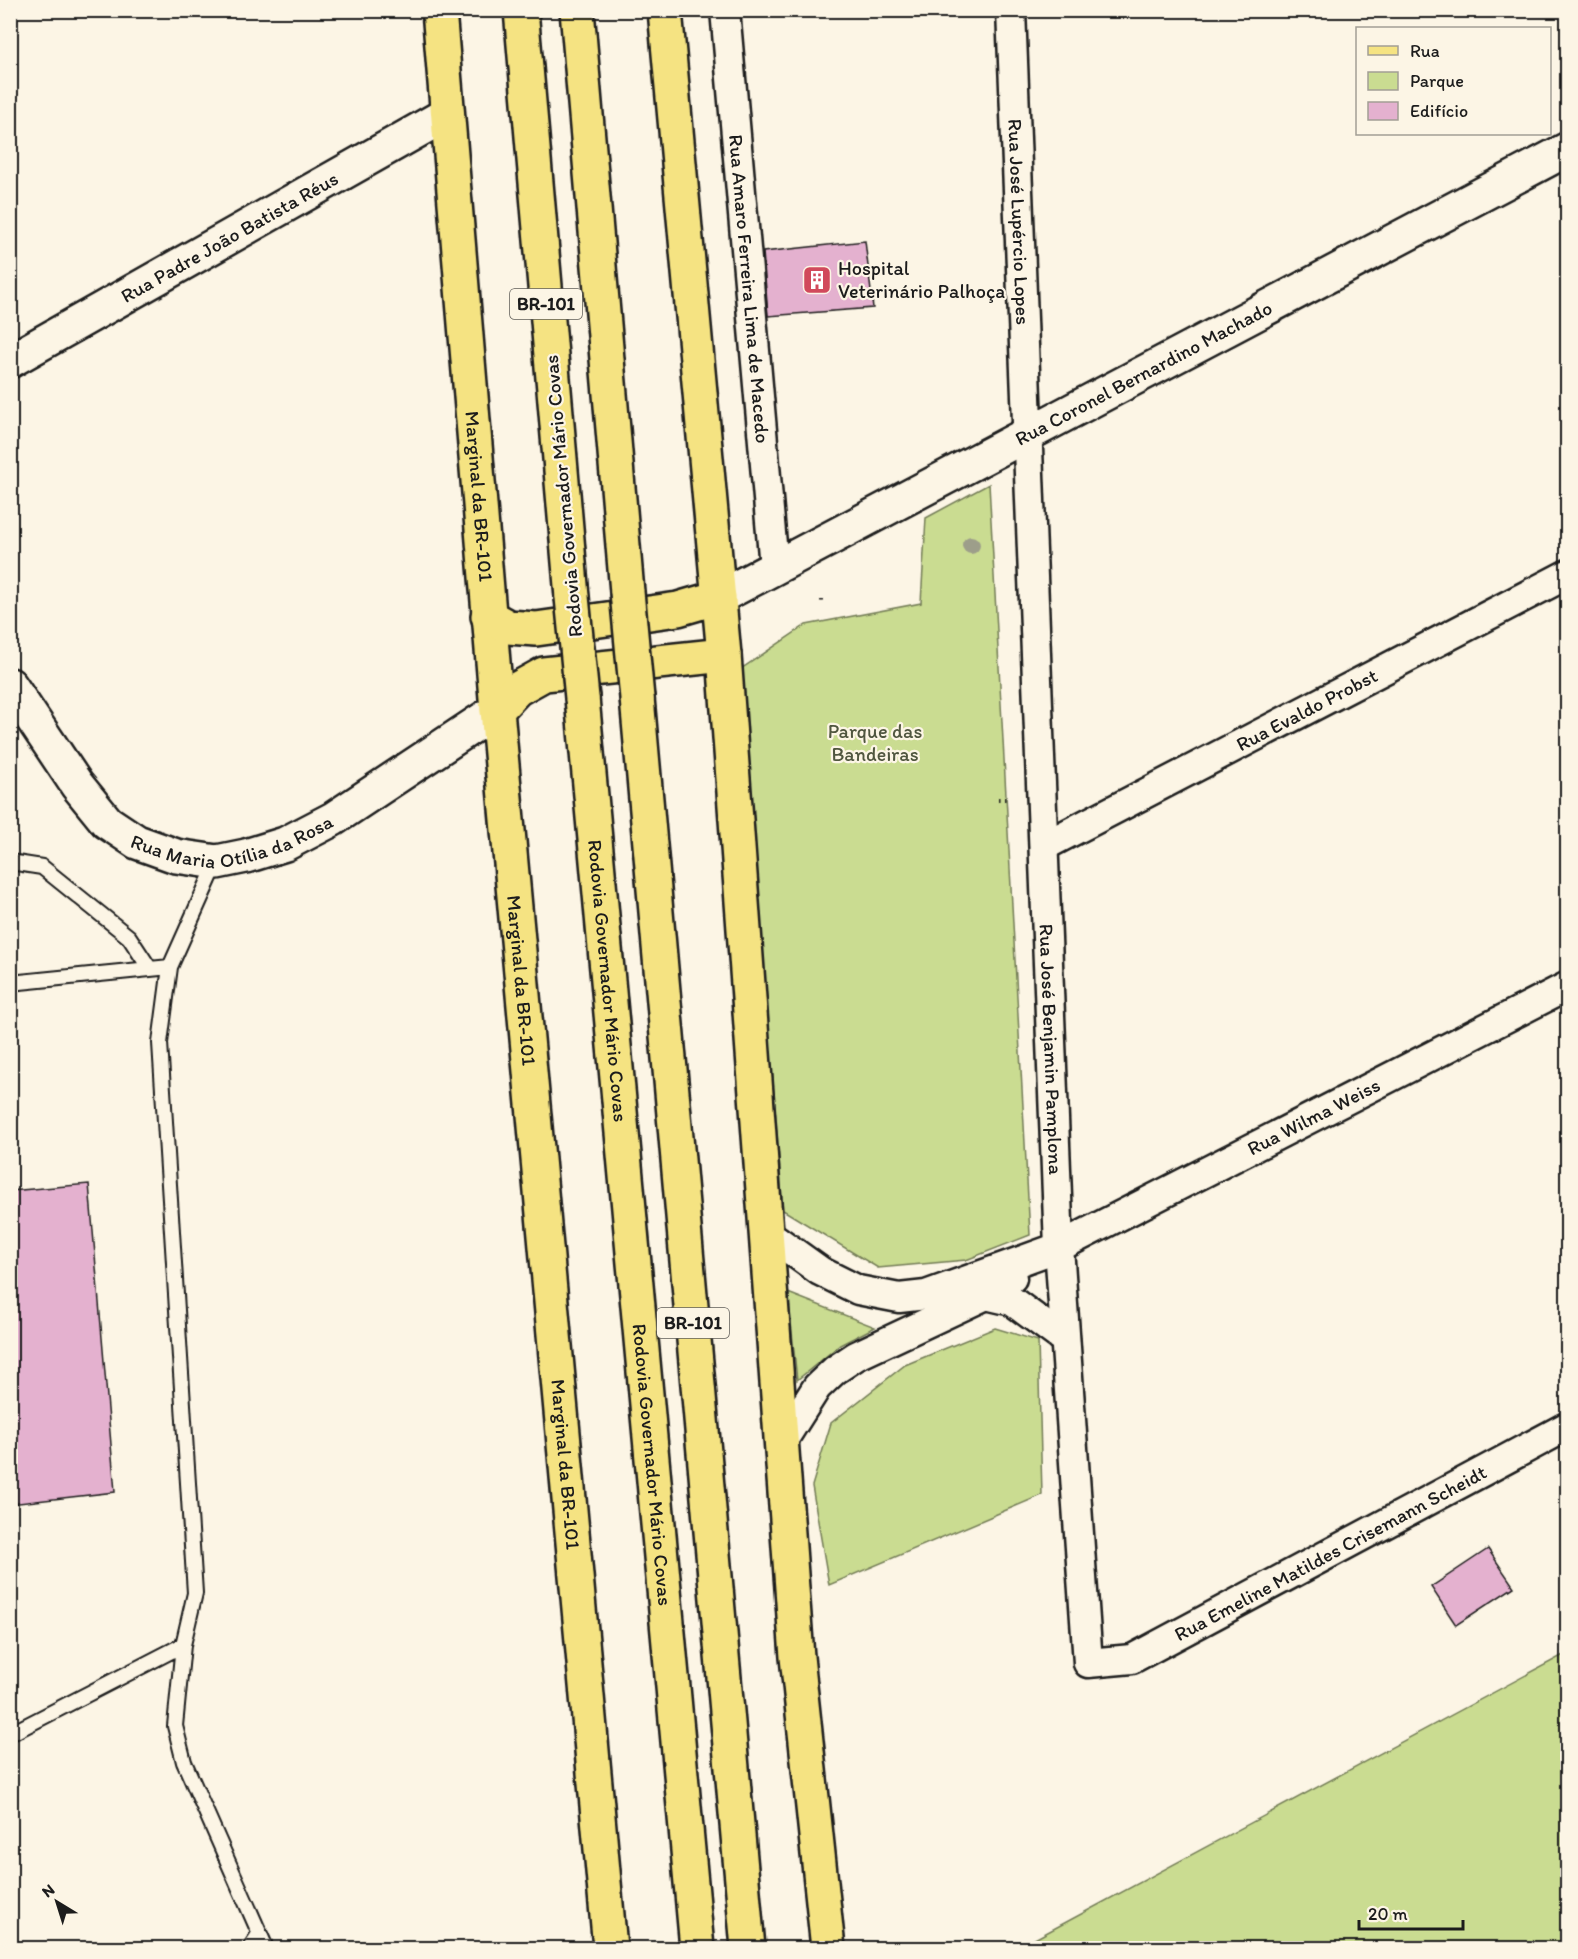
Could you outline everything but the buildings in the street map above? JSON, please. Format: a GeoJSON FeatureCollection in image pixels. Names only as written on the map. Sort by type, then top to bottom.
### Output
{"type":"FeatureCollection","features":[{"type":"Feature","properties":{"kind":"main road","name":"Marginal da BR-101"},"geometry":{"type":"LineString","coordinates":[[439,10],[496,710],[610,1948]]}},
{"type":"Feature","properties":{"kind":"main road","name":"Rodovia Governador Mário Covas"},"geometry":{"type":"LineString","coordinates":[[521,10],[572,597],[697,1948]]}},
{"type":"Feature","properties":{"kind":"main road","name":"BR-101"},"geometry":{"type":"LineString","coordinates":[[577,10],[748,1948]]}},
{"type":"Feature","properties":{"kind":"main road"},"geometry":{"type":"LineString","coordinates":[[665,10],[724,655],[806,1758],[828,1948]]}},
{"type":"Feature","properties":{"kind":"main road"},"geometry":{"type":"LineString","coordinates":[[489,616],[508,627],[536,629],[678,609],[719,597]]}},
{"type":"Feature","properties":{"kind":"main road"},"geometry":{"type":"LineString","coordinates":[[496,710],[517,689],[544,674],[724,655]]}},
{"type":"Feature","properties":{"kind":"street","name":"Rua Amaro Ferreira Lima de Macedo"},"geometry":{"type":"LineString","coordinates":[[725,10],[774,567]]}},
{"type":"Feature","properties":{"kind":"street","name":"Rua José Lupércio Lopes"},"geometry":{"type":"LineString","coordinates":[[1017,13],[1028,434]]}},
{"type":"Feature","properties":{"kind":"street","name":"Rua Padre João Batista Réus"},"geometry":{"type":"LineString","coordinates":[[10,360],[447,114]]}},
{"type":"Feature","properties":{"kind":"street","name":"Rua Coronel Bernardino Machado"},"geometry":{"type":"LineString","coordinates":[[719,597],[1568,149]]}},
{"type":"Feature","properties":{"kind":"street","name":"Rua José Benjamin Pamplona"},"geometry":{"type":"LineString","coordinates":[[1028,434],[1059,1247],[1088,1662]]}},
{"type":"Feature","properties":{"kind":"street","name":"Rua Evaldo Probst"},"geometry":{"type":"LineString","coordinates":[[1044,846],[1568,574]]}},
{"type":"Feature","properties":{"kind":"street","name":"Rua Maria Otília da Rosa"},"geometry":{"type":"LineString","coordinates":[[10,685],[77,785],[107,822],[137,842],[176,856],[217,862],[285,844],[333,819],[496,710]]}},
{"type":"Feature","properties":{"kind":"street","name":"Rua Wilma Weiss"},"geometry":{"type":"LineString","coordinates":[[1059,1247],[1568,986]]}},
{"type":"Feature","properties":{"kind":"street"},"geometry":{"type":"LineString","coordinates":[[767,1233],[820,1271],[858,1290],[899,1298],[936,1291],[1059,1247]]}},
{"type":"Feature","properties":{"kind":"street"},"geometry":{"type":"LineString","coordinates":[[782,1442],[817,1387],[835,1370],[856,1356],[986,1295],[1059,1247]]}},
{"type":"Feature","properties":{"kind":"street"},"geometry":{"type":"LineString","coordinates":[[986,1295],[1012,1301],[1065,1340]]}},
{"type":"Feature","properties":{"kind":"street","name":"Rua Emeline Matildes Crisemann Scheidt"},"geometry":{"type":"LineString","coordinates":[[1088,1662],[1132,1659],[1568,1426]]}},
{"type":"Feature","properties":{"kind":"lane"},"geometry":{"type":"LineString","coordinates":[[10,862],[42,867],[129,937],[150,969]]}},
{"type":"Feature","properties":{"kind":"lane"},"geometry":{"type":"LineString","coordinates":[[217,862],[170,967],[160,1043],[195,1593],[183,1645],[175,1726],[184,1762],[266,1948]]}},
{"type":"Feature","properties":{"kind":"lane"},"geometry":{"type":"LineString","coordinates":[[10,983],[170,967]]}},
{"type":"Feature","properties":{"kind":"lane"},"geometry":{"type":"LineString","coordinates":[[10,1734],[183,1645]]}},
{"type":"Feature","properties":{"kind":"lane"},"geometry":{"type":"LineString","coordinates":[[250,1948],[259,1934]]}},
{"type":"Feature","properties":{"kind":"green space","name":"Parque das Bandeiras"},"geometry":{"type":"Polygon","coordinates":[[[989,484],[1030,1235],[966,1260],[878,1268],[783,1210],[741,669],[806,625],[921,603],[926,518],[989,484]]]}},
{"type":"Feature","properties":{"kind":"green space"},"geometry":{"type":"Polygon","coordinates":[[[788,1293],[875,1327],[840,1345],[797,1380],[788,1293]]]}},
{"type":"Feature","properties":{"kind":"green space"},"geometry":{"type":"Polygon","coordinates":[[[995,1328],[1038,1341],[1042,1495],[829,1585],[812,1486],[831,1423],[905,1365],[995,1328]]]}},
{"type":"Feature","properties":{"kind":"green space"},"geometry":{"type":"Polygon","coordinates":[[[1567,1653],[1567,1948],[1018,1948],[1567,1653]]]}},
{"type":"Feature","properties":{"kind":"place","name":"Hospital Veterinário Palhoça"},"geometry":{"type":"Point","coordinates":[817,280]}}]}
